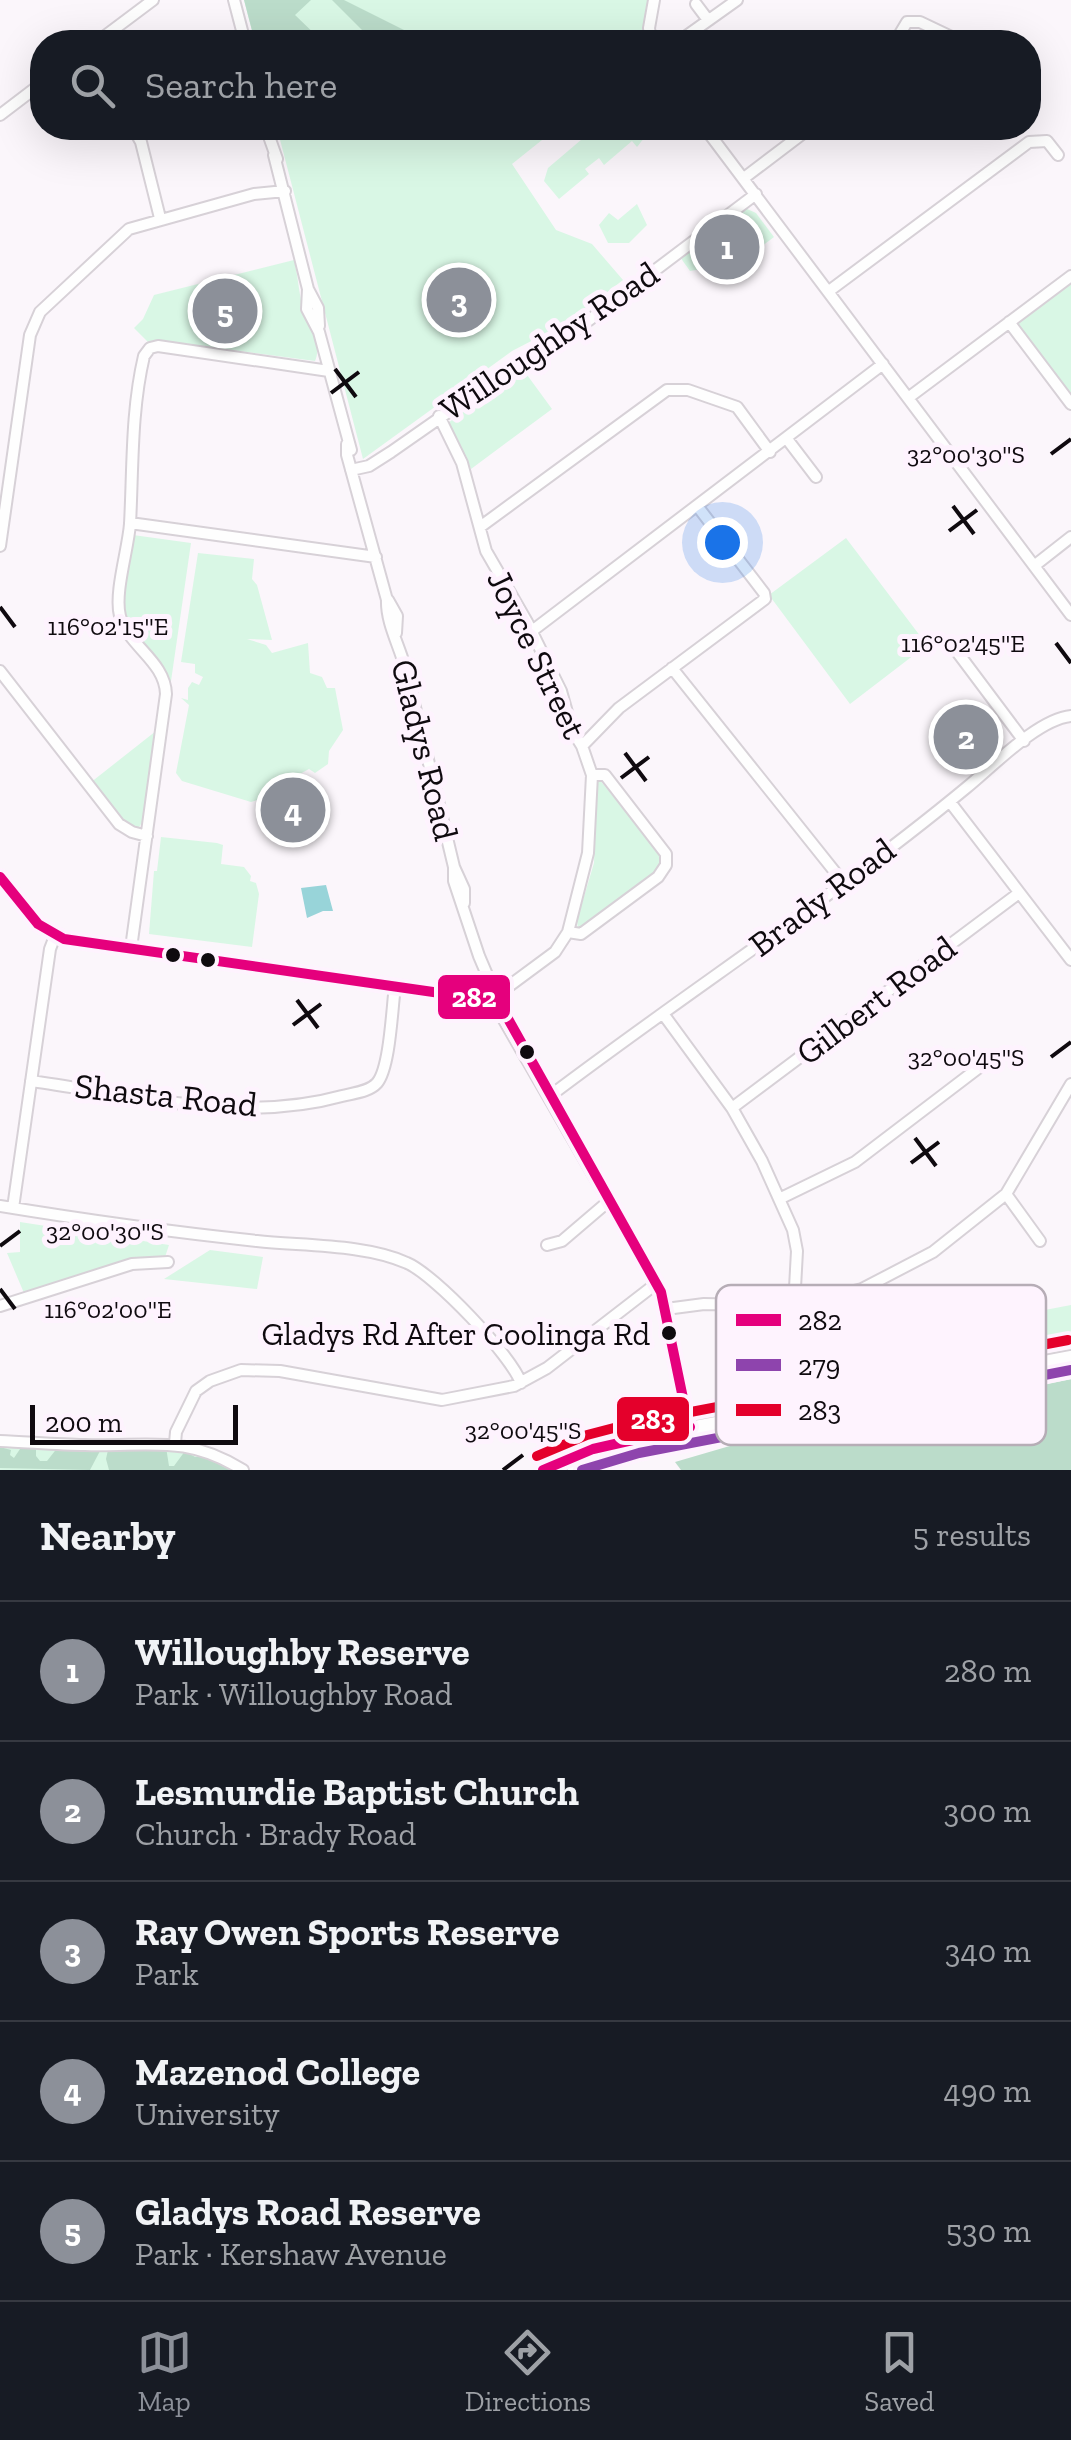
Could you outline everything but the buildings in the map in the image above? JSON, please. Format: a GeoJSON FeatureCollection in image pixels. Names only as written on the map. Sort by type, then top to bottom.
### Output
{"type":"FeatureCollection","features":[{"type":"Feature","properties":{"kind":"main road"},"geometry":{"type":"LineString","coordinates":[[543,1470],[593,1449],[716,1423]]}},
{"type":"Feature","properties":{"kind":"main road"},"geometry":{"type":"LineString","coordinates":[[690,1428],[698,1433],[716,1430]]}},
{"type":"Feature","properties":{"kind":"main road"},"geometry":{"type":"LineString","coordinates":[[674,1444],[690,1428]]}},
{"type":"Feature","properties":{"kind":"main road"},"geometry":{"type":"LineString","coordinates":[[574,1470],[619,1454],[716,1436]]}},
{"type":"Feature","properties":{"kind":"street"},"geometry":{"type":"LineString","coordinates":[[113,30],[153,0]]}},
{"type":"Feature","properties":{"kind":"street"},"geometry":{"type":"LineString","coordinates":[[234,0],[242,30]]}},
{"type":"Feature","properties":{"kind":"street"},"geometry":{"type":"LineString","coordinates":[[649,30],[654,0]]}},
{"type":"Feature","properties":{"kind":"street"},"geometry":{"type":"LineString","coordinates":[[694,30],[736,0]]}},
{"type":"Feature","properties":{"kind":"street"},"geometry":{"type":"LineString","coordinates":[[696,4],[708,20]]}},
{"type":"Feature","properties":{"kind":"street"},"geometry":{"type":"LineString","coordinates":[[902,30],[907,22],[920,22],[937,30]]}},
{"type":"Feature","properties":{"kind":"street"},"geometry":{"type":"LineString","coordinates":[[0,116],[30,92]]}},
{"type":"Feature","properties":{"kind":"street"},"geometry":{"type":"LineString","coordinates":[[140,140],[160,218]]}},
{"type":"Feature","properties":{"kind":"street","name":"Gladys Road"},"geometry":{"type":"LineString","coordinates":[[270,140],[308,289],[307,308],[319,332],[387,600],[386,614],[396,633],[454,867],[464,889],[464,904],[492,996],[657,1283],[666,1309],[684,1403],[684,1424],[690,1428]]}},
{"type":"Feature","properties":{"kind":"street"},"geometry":{"type":"LineString","coordinates":[[714,140],[1071,615]]}},
{"type":"Feature","properties":{"kind":"street"},"geometry":{"type":"LineString","coordinates":[[744,178],[794,140]]}},
{"type":"Feature","properties":{"kind":"street"},"geometry":{"type":"LineString","coordinates":[[829,291],[1029,142],[1047,142],[1058,155]]}},
{"type":"Feature","properties":{"kind":"street"},"geometry":{"type":"LineString","coordinates":[[0,546],[33,324],[120,234],[139,224],[282,187]]}},
{"type":"Feature","properties":{"kind":"street","name":"Willoughby Road"},"geometry":{"type":"LineString","coordinates":[[355,475],[516,364],[576,330],[756,194]]}},
{"type":"Feature","properties":{"kind":"street"},"geometry":{"type":"LineString","coordinates":[[908,398],[1071,276]]}},
{"type":"Feature","properties":{"kind":"street"},"geometry":{"type":"LineString","coordinates":[[1009,322],[1071,404]]}},
{"type":"Feature","properties":{"kind":"street"},"geometry":{"type":"LineString","coordinates":[[132,948],[166,689],[164,677],[120,617],[142,360],[148,350],[158,346],[297,366],[327,366]]}},
{"type":"Feature","properties":{"kind":"street"},"geometry":{"type":"LineString","coordinates":[[532,631],[883,364]]}},
{"type":"Feature","properties":{"kind":"street"},"geometry":{"type":"LineString","coordinates":[[480,527],[667,390],[688,390],[737,407],[770,452]]}},
{"type":"Feature","properties":{"kind":"street","name":"Joyce Street"},"geometry":{"type":"LineString","coordinates":[[55,936],[475,998],[505,989],[555,952],[568,932],[588,853],[592,776],[572,730],[561,691],[486,551],[462,463],[439,416]]}},
{"type":"Feature","properties":{"kind":"street"},"geometry":{"type":"LineString","coordinates":[[787,439],[816,477]]}},
{"type":"Feature","properties":{"kind":"street"},"geometry":{"type":"LineString","coordinates":[[582,746],[607,718],[765,599],[698,507]]}},
{"type":"Feature","properties":{"kind":"street"},"geometry":{"type":"LineString","coordinates":[[130,523],[348,553],[375,552]]}},
{"type":"Feature","properties":{"kind":"street"},"geometry":{"type":"LineString","coordinates":[[1034,566],[1071,538]]}},
{"type":"Feature","properties":{"kind":"street"},"geometry":{"type":"LineString","coordinates":[[958,654],[1024,741]]}},
{"type":"Feature","properties":{"kind":"street"},"geometry":{"type":"LineString","coordinates":[[672,668],[843,882]]}},
{"type":"Feature","properties":{"kind":"street"},"geometry":{"type":"LineString","coordinates":[[0,671],[119,824],[147,836]]}},
{"type":"Feature","properties":{"kind":"street","name":"Brady Road"},"geometry":{"type":"LineString","coordinates":[[552,1098],[950,802],[1024,741],[1054,720],[1071,716]]}},
{"type":"Feature","properties":{"kind":"street"},"geometry":{"type":"LineString","coordinates":[[568,932],[581,934],[658,877],[666,865],[666,854],[605,775],[592,776]]}},
{"type":"Feature","properties":{"kind":"street"},"geometry":{"type":"LineString","coordinates":[[950,802],[1071,960]]}},
{"type":"Feature","properties":{"kind":"street"},"geometry":{"type":"LineString","coordinates":[[0,877],[38,924],[55,936],[13,1208]]}},
{"type":"Feature","properties":{"kind":"street","name":"Gilbert Road"},"geometry":{"type":"LineString","coordinates":[[732,1108],[1019,893]]}},
{"type":"Feature","properties":{"kind":"street","name":"Shasta Road"},"geometry":{"type":"LineString","coordinates":[[31,1081],[250,1108],[326,1100],[367,1090],[380,1078],[395,986]]}},
{"type":"Feature","properties":{"kind":"street"},"geometry":{"type":"LineString","coordinates":[[664,1015],[732,1108],[779,1198],[797,1251],[795,1285]]}},
{"type":"Feature","properties":{"kind":"street"},"geometry":{"type":"LineString","coordinates":[[779,1198],[855,1162],[986,1062]]}},
{"type":"Feature","properties":{"kind":"street"},"geometry":{"type":"LineString","coordinates":[[870,1285],[933,1252],[1006,1194],[1071,1084]]}},
{"type":"Feature","properties":{"kind":"street"},"geometry":{"type":"LineString","coordinates":[[1006,1194],[1040,1240]]}},
{"type":"Feature","properties":{"kind":"street"},"geometry":{"type":"LineString","coordinates":[[547,1245],[562,1241],[610,1200]]}},
{"type":"Feature","properties":{"kind":"street"},"geometry":{"type":"LineString","coordinates":[[0,1206],[401,1260],[427,1275],[507,1358],[522,1383]]}},
{"type":"Feature","properties":{"kind":"street"},"geometry":{"type":"LineString","coordinates":[[0,1306],[132,1264],[168,1262]]}},
{"type":"Feature","properties":{"kind":"street"},"geometry":{"type":"LineString","coordinates":[[175,1443],[176,1432],[196,1390],[247,1369],[334,1378],[436,1400],[463,1398],[522,1383],[657,1283]]}},
{"type":"Feature","properties":{"kind":"street"},"geometry":{"type":"LineString","coordinates":[[666,1309],[716,1304]]}},
{"type":"Feature","properties":{"kind":"street"},"geometry":{"type":"LineString","coordinates":[[0,1440],[84,1445],[175,1443],[220,1456],[243,1470]]}},
{"type":"Feature","properties":{"kind":"green space"},"geometry":{"type":"Polygon","coordinates":[[[244,0],[648,0],[645,30],[252,30],[244,0]]]}},
{"type":"Feature","properties":{"kind":"green space"},"geometry":{"type":"Polygon","coordinates":[[[244,0],[311,0],[295,15],[311,30],[252,30],[244,0]]]}},
{"type":"Feature","properties":{"kind":"green space"},"geometry":{"type":"Polygon","coordinates":[[[332,0],[344,0],[404,30],[362,30],[332,0]]]}},
{"type":"Feature","properties":{"kind":"green space"},"geometry":{"type":"Polygon","coordinates":[[[280,140],[542,140],[512,164],[556,230],[592,244],[623,280],[570,321],[512,351],[363,459],[280,140]]]}},
{"type":"Feature","properties":{"kind":"green space"},"geometry":{"type":"Polygon","coordinates":[[[581,140],[643,140],[637,147],[632,141],[604,165],[599,158],[585,169],[589,174],[559,199],[544,181],[548,168],[581,140]]]}},
{"type":"Feature","properties":{"kind":"green space"},"geometry":{"type":"Polygon","coordinates":[[[637,204],[647,225],[629,243],[608,243],[599,225],[609,213],[618,220],[637,204]]]}},
{"type":"Feature","properties":{"kind":"green space"},"geometry":{"type":"Polygon","coordinates":[[[745,208],[756,213],[774,237],[741,262],[690,271],[680,257],[745,208]]]}},
{"type":"Feature","properties":{"kind":"green space"},"geometry":{"type":"Polygon","coordinates":[[[294,260],[303,308],[316,341],[315,361],[171,342],[149,343],[134,328],[143,319],[154,295],[294,260]]]}},
{"type":"Feature","properties":{"kind":"green space"},"geometry":{"type":"Polygon","coordinates":[[[1071,284],[1071,411],[1010,329],[1071,284]]]}},
{"type":"Feature","properties":{"kind":"green space"},"geometry":{"type":"Polygon","coordinates":[[[522,368],[552,409],[471,469],[444,426],[522,368]]]}},
{"type":"Feature","properties":{"kind":"green space"},"geometry":{"type":"Polygon","coordinates":[[[133,535],[191,543],[170,688],[121,618],[133,535]]]}},
{"type":"Feature","properties":{"kind":"green space"},"geometry":{"type":"Polygon","coordinates":[[[846,538],[927,645],[850,704],[769,595],[846,538]]]}},
{"type":"Feature","properties":{"kind":"green space"},"geometry":{"type":"Polygon","coordinates":[[[198,553],[254,559],[252,579],[272,640],[247,639],[266,645],[272,653],[308,643],[310,673],[322,677],[327,688],[335,688],[343,730],[329,751],[328,764],[315,773],[309,769],[276,794],[251,802],[182,781],[176,773],[189,705],[181,698],[188,700],[188,688],[192,682],[199,685],[203,677],[195,673],[195,664],[181,662],[198,553]]]}},
{"type":"Feature","properties":{"kind":"green space"},"geometry":{"type":"Polygon","coordinates":[[[156,731],[144,819],[138,829],[123,824],[90,783],[156,731]]]}},
{"type":"Feature","properties":{"kind":"green space"},"geometry":{"type":"Polygon","coordinates":[[[599,779],[661,855],[662,862],[657,872],[578,929],[577,920],[594,863],[599,779]]]}},
{"type":"Feature","properties":{"kind":"green space"},"geometry":{"type":"Polygon","coordinates":[[[161,837],[223,845],[221,864],[244,867],[259,894],[252,947],[149,934],[161,837]]]}},
{"type":"Feature","properties":{"kind":"green space"},"geometry":{"type":"Polygon","coordinates":[[[20,1222],[169,1245],[165,1257],[24,1293],[7,1253],[20,1252],[20,1222]]]}},
{"type":"Feature","properties":{"kind":"green space"},"geometry":{"type":"Polygon","coordinates":[[[210,1250],[263,1257],[257,1289],[164,1279],[210,1250]]]}},
{"type":"Feature","properties":{"kind":"green space"},"geometry":{"type":"Polygon","coordinates":[[[1071,1305],[1071,1344],[1046,1349],[1046,1310],[1071,1305]]]}},
{"type":"Feature","properties":{"kind":"green space"},"geometry":{"type":"Polygon","coordinates":[[[1071,1379],[1071,1470],[681,1470],[675,1462],[733,1445],[1046,1445],[1046,1384],[1071,1379]]]}},
{"type":"Feature","properties":{"kind":"green space"},"geometry":{"type":"Polygon","coordinates":[[[0,1444],[186,1449],[236,1470],[0,1470],[0,1444]]]}},
{"type":"Feature","properties":{"kind":"green space"},"geometry":{"type":"Polygon","coordinates":[[[22,1446],[36,1447],[40,1461],[47,1461],[58,1447],[100,1451],[90,1470],[0,1468],[0,1447],[11,1450],[14,1458],[22,1446]]]}},
{"type":"Feature","properties":{"kind":"green space"},"geometry":{"type":"Polygon","coordinates":[[[166,1447],[169,1466],[174,1466],[185,1451],[195,1457],[213,1457],[236,1470],[109,1470],[108,1450],[166,1447]]]}},
{"type":"Feature","properties":{"kind":"water"},"geometry":{"type":"Polygon","coordinates":[[[326,885],[333,911],[307,918],[301,888],[326,885]]]}},
{"type":"Feature","properties":{"kind":"transit line","name":"282"},"geometry":{"type":"LineString","coordinates":[[0,877],[38,924],[64,939],[454,995],[475,997],[493,992],[661,1292],[684,1403],[684,1424],[690,1427]]}},
{"type":"Feature","properties":{"kind":"transit line","name":"283"},"geometry":{"type":"LineString","coordinates":[[1046,1344],[1068,1340]]}},
{"type":"Feature","properties":{"kind":"transit line","name":"279"},"geometry":{"type":"LineString","coordinates":[[1046,1375],[1071,1370]]}},
{"type":"Feature","properties":{"kind":"transit line","name":"283"},"geometry":{"type":"LineString","coordinates":[[537,1456],[587,1435],[716,1407]]}},
{"type":"Feature","properties":{"kind":"transit line","name":"282"},"geometry":{"type":"LineString","coordinates":[[543,1470],[593,1449],[690,1427]]}},
{"type":"Feature","properties":{"kind":"transit line","name":"279"},"geometry":{"type":"LineString","coordinates":[[582,1470],[639,1453],[716,1438]]}},
{"type":"Feature","properties":{"kind":"place","name":"Willoughby Reserve"},"geometry":{"type":"Point","coordinates":[727,247]}},
{"type":"Feature","properties":{"kind":"place","name":"Ray Owen Sports Reserve"},"geometry":{"type":"Point","coordinates":[459,300]}},
{"type":"Feature","properties":{"kind":"place","name":"Gladys Road Reserve"},"geometry":{"type":"Point","coordinates":[225,311]}},
{"type":"Feature","properties":{"kind":"place","name":"Lesmurdie Baptist Church"},"geometry":{"type":"Point","coordinates":[966,737]}},
{"type":"Feature","properties":{"kind":"place","name":"Mazenod College"},"geometry":{"type":"Point","coordinates":[293,810]}},
{"type":"Feature","properties":{"kind":"place","name":"Gladys Rd After Coolinga Rd"},"geometry":{"type":"Point","coordinates":[669,1333]}}]}
